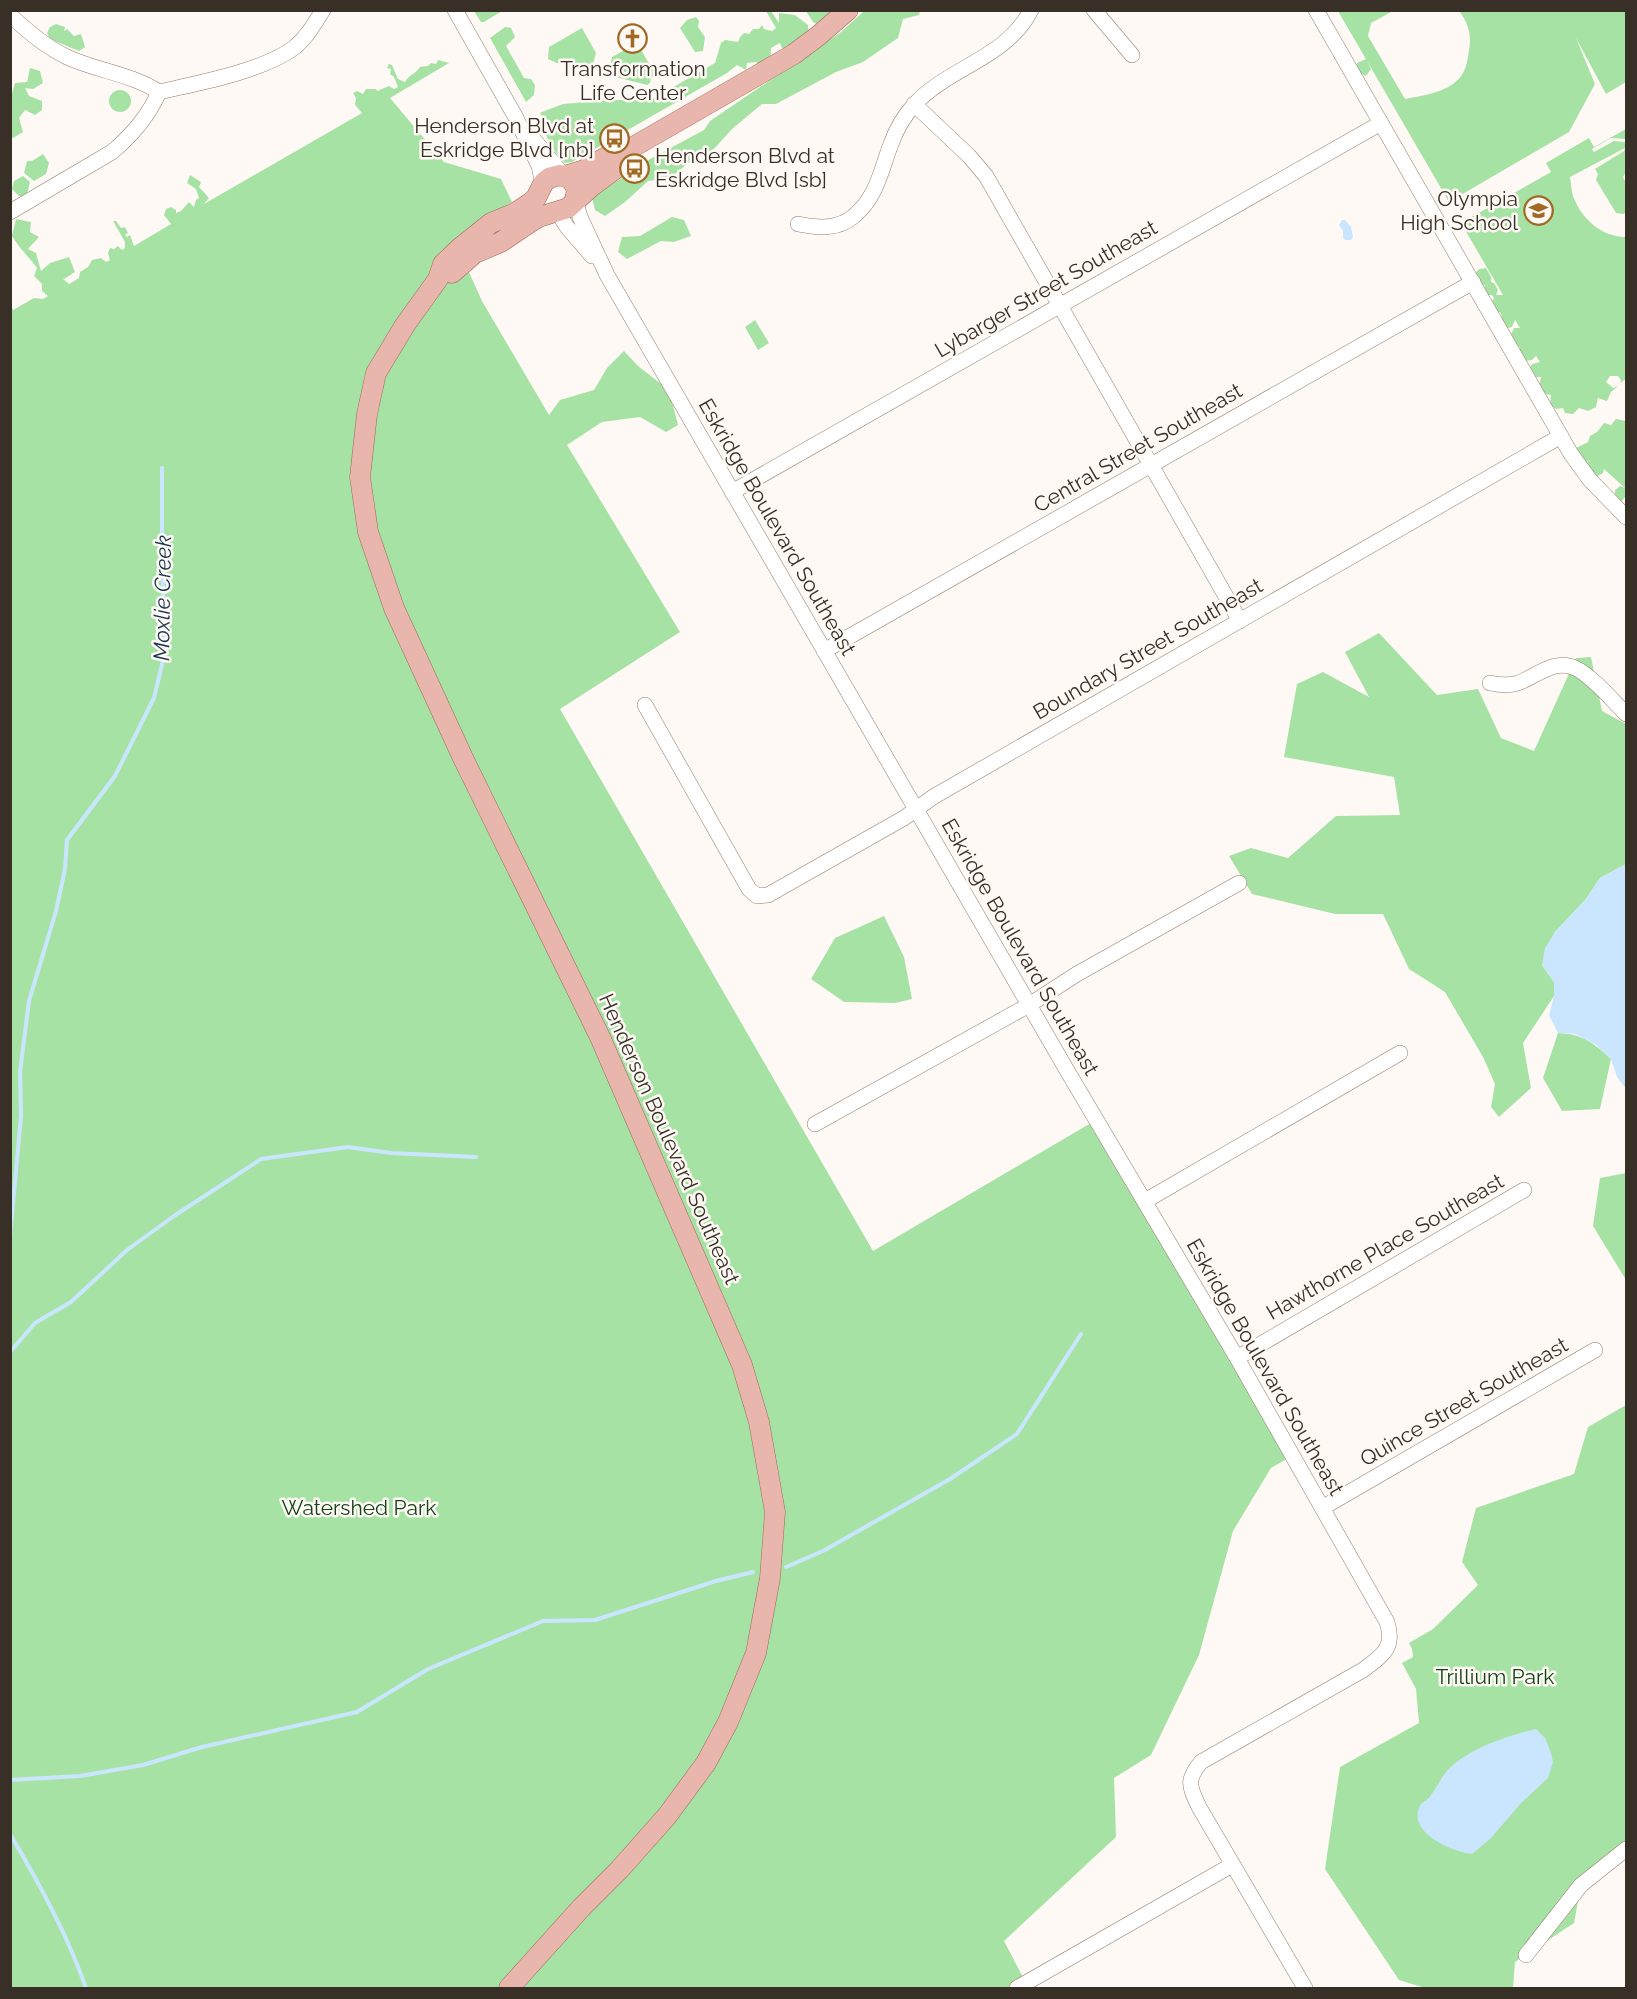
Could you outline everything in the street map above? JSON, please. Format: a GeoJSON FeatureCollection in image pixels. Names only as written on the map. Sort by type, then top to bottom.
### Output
{"type":"FeatureCollection","features":[{"type":"Feature","properties":{"kind":"main road"},"geometry":{"type":"LineString","coordinates":[[633,147],[614,171],[575,200],[568,208],[557,211],[548,207],[544,202],[541,192],[543,185],[554,175],[564,176],[584,170],[606,157],[633,147],[794,54],[848,10]]}},
{"type":"Feature","properties":{"kind":"main road"},"geometry":{"type":"LineString","coordinates":[[564,176],[574,184],[577,195],[575,200]]}},
{"type":"Feature","properties":{"kind":"main road","name":"Henderson Boulevard Southeast"},"geometry":{"type":"LineString","coordinates":[[509,1989],[667,1816],[706,1763],[728,1722],[756,1653],[770,1578],[775,1512],[759,1422],[742,1365],[600,1037],[463,758],[394,608],[368,532],[360,477],[376,373],[405,325],[438,279],[443,264],[491,223],[515,213],[530,203],[536,198],[543,185]]}},
{"type":"Feature","properties":{"kind":"main road","name":"Henderson Boulevard Southeast"},"geometry":{"type":"LineString","coordinates":[[438,279],[450,275],[475,253],[501,243],[539,217],[557,211]]}},
{"type":"Feature","properties":{"kind":"street"},"geometry":{"type":"LineString","coordinates":[[10,15],[28,32],[67,57],[147,84],[159,92],[233,73],[282,56],[310,32],[323,10]]}},
{"type":"Feature","properties":{"kind":"street"},"geometry":{"type":"LineString","coordinates":[[455,10],[515,116],[539,166],[543,185]]}},
{"type":"Feature","properties":{"kind":"street"},"geometry":{"type":"LineString","coordinates":[[798,224],[829,227],[853,218],[863,208],[877,186],[891,142],[900,123],[914,104],[932,88],[994,51],[1013,35],[1031,10]]}},
{"type":"Feature","properties":{"kind":"street"},"geometry":{"type":"LineString","coordinates":[[1094,10],[1132,55]]}},
{"type":"Feature","properties":{"kind":"street"},"geometry":{"type":"LineString","coordinates":[[1316,10],[1561,436],[1590,480],[1626,517]]}},
{"type":"Feature","properties":{"kind":"street"},"geometry":{"type":"LineString","coordinates":[[10,212],[116,149],[153,107],[159,92]]}},
{"type":"Feature","properties":{"kind":"street"},"geometry":{"type":"LineString","coordinates":[[914,104],[969,156],[986,176],[1240,621]]}},
{"type":"Feature","properties":{"kind":"street"},"geometry":{"type":"LineString","coordinates":[[515,116],[564,176]]}},
{"type":"Feature","properties":{"kind":"street","name":"Lybarger Street Southeast"},"geometry":{"type":"LineString","coordinates":[[732,492],[1381,123]]}},
{"type":"Feature","properties":{"kind":"street","name":"Eskridge Boulevard Southeast"},"geometry":{"type":"LineString","coordinates":[[575,200],[580,217],[607,275],[1382,1610],[1390,1632],[1390,1643],[1386,1651],[1363,1670],[1200,1761],[1192,1773],[1190,1783],[1193,1794],[1232,1865]]}},
{"type":"Feature","properties":{"kind":"street","name":"Eskridge Boulevard Southeast"},"geometry":{"type":"LineString","coordinates":[[557,211],[607,275]]}},
{"type":"Feature","properties":{"kind":"street","name":"Central Street Southeast"},"geometry":{"type":"LineString","coordinates":[[824,651],[1473,282]]}},
{"type":"Feature","properties":{"kind":"street","name":"Boundary Street Southeast"},"geometry":{"type":"LineString","coordinates":[[645,705],[749,888],[757,896],[768,895],[904,818],[943,791],[1561,436]]}},
{"type":"Feature","properties":{"kind":"street"},"geometry":{"type":"LineString","coordinates":[[1490,683],[1501,685],[1517,683],[1546,669],[1561,665],[1574,667],[1626,714]]}},
{"type":"Feature","properties":{"kind":"street"},"geometry":{"type":"LineString","coordinates":[[815,1124],[1029,1005],[1077,974],[1239,883]]}},
{"type":"Feature","properties":{"kind":"street"},"geometry":{"type":"LineString","coordinates":[[1145,1201],[1400,1053]]}},
{"type":"Feature","properties":{"kind":"street","name":"Hawthorne Place Southeast"},"geometry":{"type":"LineString","coordinates":[[1237,1358],[1524,1190]]}},
{"type":"Feature","properties":{"kind":"street","name":"Quince Street Southeast"},"geometry":{"type":"LineString","coordinates":[[1322,1508],[1595,1350]]}},
{"type":"Feature","properties":{"kind":"street"},"geometry":{"type":"LineString","coordinates":[[1526,1955],[1581,1885],[1626,1849]]}},
{"type":"Feature","properties":{"kind":"street"},"geometry":{"type":"LineString","coordinates":[[1017,1989],[1232,1865],[1305,1989]]}},
{"type":"Feature","properties":{"kind":"green space"},"geometry":{"type":"Polygon","coordinates":[[[474,11],[502,11],[481,22],[474,11]]]}},
{"type":"Feature","properties":{"kind":"green space"},"geometry":{"type":"Polygon","coordinates":[[[766,11],[771,11],[779,23],[779,13],[795,15],[808,25],[809,36],[790,53],[782,48],[780,43],[771,48],[770,66],[760,66],[756,62],[747,63],[746,70],[737,65],[727,73],[572,162],[565,163],[559,158],[538,122],[542,122],[543,118],[540,113],[563,104],[610,100],[651,100],[715,63],[721,43],[725,40],[738,42],[744,33],[749,34],[753,29],[759,29],[762,25],[764,29],[772,31],[776,28],[766,11]]]}},
{"type":"Feature","properties":{"kind":"green space"},"geometry":{"type":"Polygon","coordinates":[[[806,11],[834,11],[823,28],[813,22],[806,11]]]}},
{"type":"Feature","properties":{"kind":"green space"},"geometry":{"type":"Polygon","coordinates":[[[864,11],[920,11],[919,15],[903,19],[898,38],[863,62],[836,72],[776,104],[762,104],[732,129],[712,151],[692,160],[670,178],[648,181],[605,216],[595,210],[592,198],[650,159],[704,130],[710,121],[841,32],[864,11]]]}},
{"type":"Feature","properties":{"kind":"green space"},"geometry":{"type":"Polygon","coordinates":[[[1338,11],[1393,11],[1371,23],[1368,36],[1405,99],[1445,89],[1463,73],[1470,45],[1470,34],[1459,11],[1626,11],[1626,82],[1606,94],[1576,38],[1595,84],[1569,132],[1449,202],[1338,11]]]}},
{"type":"Feature","properties":{"kind":"green space"},"geometry":{"type":"Polygon","coordinates":[[[696,17],[699,21],[698,27],[705,37],[703,51],[695,52],[680,28],[687,20],[696,17]]]}},
{"type":"Feature","properties":{"kind":"green space"},"geometry":{"type":"Polygon","coordinates":[[[56,24],[65,27],[64,31],[67,29],[74,36],[81,34],[85,47],[79,51],[50,39],[47,33],[50,27],[56,24]]]}},
{"type":"Feature","properties":{"kind":"green space"},"geometry":{"type":"Polygon","coordinates":[[[505,27],[511,28],[515,37],[506,46],[524,78],[531,79],[535,85],[534,95],[526,102],[490,38],[505,27]]]}},
{"type":"Feature","properties":{"kind":"green space"},"geometry":{"type":"Polygon","coordinates":[[[582,28],[596,53],[591,71],[559,64],[548,59],[549,47],[582,28]]]}},
{"type":"Feature","properties":{"kind":"green space"},"geometry":{"type":"Polygon","coordinates":[[[637,43],[654,72],[658,70],[658,77],[651,77],[647,85],[616,77],[619,74],[618,70],[610,67],[612,57],[637,43]]]}},
{"type":"Feature","properties":{"kind":"green space"},"geometry":{"type":"Polygon","coordinates":[[[1366,59],[1371,69],[1366,76],[1356,71],[1357,63],[1366,59]]]}},
{"type":"Feature","properties":{"kind":"green space","name":"Watershed Park"},"geometry":{"type":"Polygon","coordinates":[[[438,60],[449,63],[390,98],[444,162],[501,179],[512,202],[477,225],[464,261],[482,301],[549,415],[560,400],[594,390],[607,368],[624,351],[638,366],[669,390],[678,425],[666,432],[640,417],[602,422],[567,445],[680,632],[560,709],[873,1251],[1096,1120],[1292,1456],[1271,1468],[1233,1531],[1199,1655],[1151,1755],[1114,1778],[1116,1837],[1004,1941],[1026,1983],[1017,1988],[11,1988],[10,303],[13,310],[34,298],[43,299],[48,296],[42,291],[42,284],[34,276],[37,268],[12,236],[16,219],[31,222],[30,232],[39,237],[28,249],[36,253],[41,271],[50,263],[69,257],[75,272],[62,278],[69,284],[79,278],[80,272],[88,267],[92,260],[101,258],[106,262],[110,260],[108,253],[110,248],[114,249],[118,246],[122,250],[125,248],[125,242],[113,221],[116,221],[121,228],[125,227],[128,233],[125,235],[127,237],[130,235],[134,246],[171,224],[164,215],[166,209],[171,207],[176,210],[176,213],[189,202],[194,207],[199,198],[196,189],[187,183],[190,175],[201,182],[199,187],[209,198],[204,204],[362,113],[355,105],[356,98],[353,93],[357,91],[363,94],[366,89],[377,91],[389,86],[394,89],[398,87],[394,77],[390,74],[391,69],[387,68],[389,64],[392,65],[398,79],[405,82],[420,67],[431,63],[436,64],[438,60]]]}},
{"type":"Feature","properties":{"kind":"green space"},"geometry":{"type":"Polygon","coordinates":[[[30,68],[40,71],[43,83],[33,89],[25,88],[29,96],[42,101],[42,110],[35,115],[25,110],[19,118],[23,132],[13,138],[11,137],[11,97],[15,83],[27,82],[30,68]]]}},
{"type":"Feature","properties":{"kind":"green space"},"geometry":{"type":"Polygon","coordinates":[[[120,90],[130,97],[131,101],[124,111],[120,112],[110,105],[109,101],[116,91],[120,90]]]}},
{"type":"Feature","properties":{"kind":"green space"},"geometry":{"type":"Polygon","coordinates":[[[1626,129],[1626,139],[1611,138],[1592,149],[1594,152],[1614,141],[1626,142],[1626,172],[1623,177],[1626,183],[1626,213],[1616,213],[1596,180],[1598,174],[1595,169],[1624,151],[1625,148],[1570,177],[1573,196],[1587,219],[1608,234],[1626,237],[1626,379],[1620,383],[1618,376],[1610,376],[1606,382],[1613,388],[1618,386],[1611,392],[1607,401],[1598,398],[1596,407],[1588,411],[1579,408],[1573,414],[1565,413],[1563,408],[1556,409],[1550,404],[1551,395],[1544,394],[1539,386],[1541,377],[1533,377],[1528,371],[1532,364],[1540,362],[1536,356],[1532,360],[1524,361],[1518,355],[1520,347],[1513,344],[1509,338],[1514,328],[1520,328],[1515,320],[1512,327],[1504,329],[1500,323],[1502,316],[1500,312],[1494,312],[1490,305],[1494,298],[1492,295],[1485,295],[1483,292],[1485,285],[1479,285],[1474,275],[1479,269],[1486,268],[1491,282],[1498,290],[1496,295],[1503,295],[1461,223],[1551,172],[1546,163],[1589,138],[1594,147],[1626,129]]]}},
{"type":"Feature","properties":{"kind":"green space"},"geometry":{"type":"Polygon","coordinates":[[[43,154],[49,163],[46,174],[34,181],[24,173],[27,161],[32,161],[43,154]]]}},
{"type":"Feature","properties":{"kind":"green space"},"geometry":{"type":"Polygon","coordinates":[[[23,176],[30,182],[26,198],[19,196],[12,189],[14,181],[23,176]]]}},
{"type":"Feature","properties":{"kind":"green space"},"geometry":{"type":"Polygon","coordinates":[[[672,217],[684,220],[691,236],[674,242],[661,241],[627,259],[618,252],[622,237],[640,236],[672,217]]]}},
{"type":"Feature","properties":{"kind":"green space"},"geometry":{"type":"Polygon","coordinates":[[[755,320],[769,343],[758,350],[745,327],[755,320]]]}},
{"type":"Feature","properties":{"kind":"green space"},"geometry":{"type":"Polygon","coordinates":[[[1616,419],[1626,421],[1626,496],[1621,502],[1615,499],[1615,490],[1620,486],[1625,488],[1604,469],[1603,473],[1596,477],[1586,463],[1590,460],[1586,462],[1578,458],[1576,448],[1588,442],[1590,436],[1597,432],[1604,423],[1611,425],[1616,419]]]}},
{"type":"Feature","properties":{"kind":"green space"},"geometry":{"type":"Polygon","coordinates":[[[1379,633],[1437,695],[1478,689],[1501,738],[1534,751],[1576,658],[1591,657],[1602,711],[1626,724],[1626,864],[1600,878],[1586,899],[1555,932],[1542,965],[1554,982],[1554,996],[1523,1043],[1531,1088],[1499,1117],[1491,1107],[1495,1084],[1483,1057],[1445,992],[1409,969],[1383,914],[1335,914],[1252,894],[1229,856],[1251,848],[1288,858],[1336,816],[1400,815],[1394,777],[1284,757],[1297,684],[1323,672],[1369,697],[1345,652],[1379,633]]]}},
{"type":"Feature","properties":{"kind":"green space"},"geometry":{"type":"Polygon","coordinates":[[[884,916],[904,957],[912,999],[895,1003],[844,1002],[811,979],[835,938],[884,916]]]}},
{"type":"Feature","properties":{"kind":"green space"},"geometry":{"type":"Polygon","coordinates":[[[1558,1033],[1574,1035],[1587,1040],[1611,1059],[1600,1109],[1562,1111],[1543,1078],[1558,1033]]]}},
{"type":"Feature","properties":{"kind":"green space"},"geometry":{"type":"Polygon","coordinates":[[[1626,1173],[1626,1280],[1593,1226],[1600,1178],[1626,1173]]]}},
{"type":"Feature","properties":{"kind":"green space","name":"Trillium Park"},"geometry":{"type":"Polygon","coordinates":[[[1626,1405],[1626,1849],[1581,1885],[1574,1923],[1515,1962],[1513,1988],[1425,1988],[1399,1980],[1325,1869],[1340,1767],[1419,1723],[1416,1689],[1402,1663],[1413,1657],[1409,1643],[1433,1629],[1478,1585],[1462,1562],[1476,1508],[1574,1474],[1588,1427],[1626,1405]]]}},
{"type":"Feature","properties":{"kind":"water"},"geometry":{"type":"Polygon","coordinates":[[[1342,220],[1345,220],[1351,227],[1353,237],[1351,240],[1343,238],[1343,231],[1339,225],[1342,220]]]}},
{"type":"Feature","properties":{"kind":"water"},"geometry":{"type":"Polygon","coordinates":[[[1626,864],[1626,1089],[1617,1077],[1611,1059],[1595,1044],[1575,1034],[1558,1033],[1549,1015],[1554,996],[1554,982],[1542,965],[1545,948],[1555,932],[1586,899],[1600,878],[1626,864]]]}},
{"type":"Feature","properties":{"kind":"water"},"geometry":{"type":"Polygon","coordinates":[[[1536,1729],[1545,1738],[1551,1753],[1553,1762],[1548,1778],[1521,1803],[1491,1838],[1472,1854],[1443,1845],[1425,1832],[1419,1823],[1418,1814],[1421,1804],[1430,1796],[1449,1768],[1482,1747],[1503,1738],[1536,1729]]]}},
{"type":"Feature","properties":{"kind":"waterway","name":"Moxlie Creek"},"geometry":{"type":"LineString","coordinates":[[10,1236],[21,1116],[20,1072],[29,1001],[56,911],[65,869],[67,840],[115,776],[154,698],[165,652],[162,468]]}},
{"type":"Feature","properties":{"kind":"waterway"},"geometry":{"type":"LineString","coordinates":[[10,1352],[35,1323],[71,1302],[127,1250],[261,1159],[348,1147],[391,1153],[476,1157]]}},
{"type":"Feature","properties":{"kind":"waterway"},"geometry":{"type":"LineString","coordinates":[[786,1567],[823,1551],[950,1479],[1017,1434],[1081,1334]]}},
{"type":"Feature","properties":{"kind":"waterway"},"geometry":{"type":"LineString","coordinates":[[10,1780],[80,1776],[143,1765],[202,1747],[357,1712],[428,1669],[543,1621],[595,1620],[716,1581],[753,1572]]}},
{"type":"Feature","properties":{"kind":"waterway","name":"Moxlie Creek"},"geometry":{"type":"LineString","coordinates":[[10,1834],[52,1909],[86,1988]]}},
{"type":"Feature","properties":{"kind":"place","name":"Transformation Life Center"},"geometry":{"type":"Point","coordinates":[633,38]}},
{"type":"Feature","properties":{"kind":"place","name":"Henderson Blvd at Eskridge Blvd [nb]"},"geometry":{"type":"Point","coordinates":[615,138]}},
{"type":"Feature","properties":{"kind":"place","name":"Henderson Blvd at Eskridge Blvd [sb]"},"geometry":{"type":"Point","coordinates":[634,168]}},
{"type":"Feature","properties":{"kind":"place","name":"Olympia High School"},"geometry":{"type":"Point","coordinates":[1539,211]}}]}
